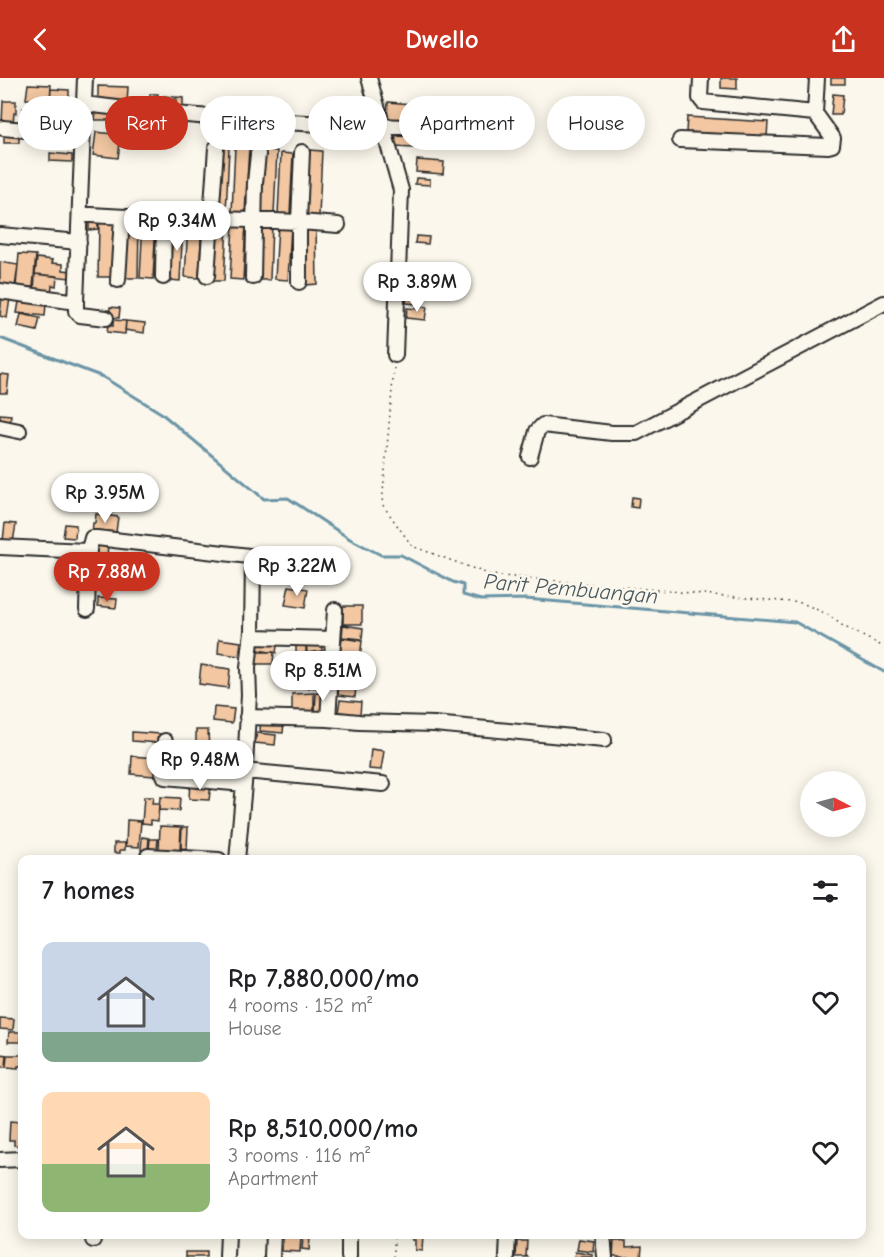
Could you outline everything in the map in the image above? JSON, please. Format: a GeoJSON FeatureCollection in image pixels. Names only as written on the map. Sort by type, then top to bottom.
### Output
{"type":"FeatureCollection","features":[{"type":"Feature","properties":{"kind":"street"},"geometry":{"type":"LineString","coordinates":[[84,96],[85,78]]}},
{"type":"Feature","properties":{"kind":"street"},"geometry":{"type":"LineString","coordinates":[[369,78],[371,96]]}},
{"type":"Feature","properties":{"kind":"street"},"geometry":{"type":"LineString","coordinates":[[701,78],[699,98],[703,102],[815,112]]}},
{"type":"Feature","properties":{"kind":"street"},"geometry":{"type":"LineString","coordinates":[[680,140],[832,145],[833,138],[815,112],[817,78]]}},
{"type":"Feature","properties":{"kind":"street"},"geometry":{"type":"LineString","coordinates":[[93,107],[308,123]]}},
{"type":"Feature","properties":{"kind":"street"},"geometry":{"type":"LineString","coordinates":[[3,128],[18,129]]}},
{"type":"Feature","properties":{"kind":"street"},"geometry":{"type":"LineString","coordinates":[[82,150],[76,312],[80,315],[106,318]]}},
{"type":"Feature","properties":{"kind":"street"},"geometry":{"type":"LineString","coordinates":[[207,276],[216,150]]}},
{"type":"Feature","properties":{"kind":"street"},"geometry":{"type":"LineString","coordinates":[[384,150],[401,190],[395,355]]}},
{"type":"Feature","properties":{"kind":"street"},"geometry":{"type":"LineString","coordinates":[[298,282],[302,152]]}},
{"type":"Feature","properties":{"kind":"street"},"geometry":{"type":"LineString","coordinates":[[253,277],[255,183],[258,154]]}},
{"type":"Feature","properties":{"kind":"street"},"geometry":{"type":"LineString","coordinates":[[80,214],[122,218],[299,221],[338,225]]}},
{"type":"Feature","properties":{"kind":"street"},"geometry":{"type":"LineString","coordinates":[[118,280],[122,218]]}},
{"type":"Feature","properties":{"kind":"street"},"geometry":{"type":"LineString","coordinates":[[163,277],[164,219]]}},
{"type":"Feature","properties":{"kind":"street"},"geometry":{"type":"LineString","coordinates":[[0,235],[79,242]]}},
{"type":"Feature","properties":{"kind":"street"},"geometry":{"type":"LineString","coordinates":[[0,291],[76,302]]}},
{"type":"Feature","properties":{"kind":"street"},"geometry":{"type":"LineString","coordinates":[[530,457],[537,431],[543,425],[612,433],[636,433],[884,303]]}},
{"type":"Feature","properties":{"kind":"street"},"geometry":{"type":"LineString","coordinates":[[0,427],[19,431]]}},
{"type":"Feature","properties":{"kind":"street"},"geometry":{"type":"LineString","coordinates":[[87,609],[89,549],[92,538],[252,558],[252,637],[248,668],[249,695],[237,855]]}},
{"type":"Feature","properties":{"kind":"street"},"geometry":{"type":"LineString","coordinates":[[0,547],[86,551],[89,549]]}},
{"type":"Feature","properties":{"kind":"street"},"geometry":{"type":"LineString","coordinates":[[328,719],[335,610]]}},
{"type":"Feature","properties":{"kind":"street"},"geometry":{"type":"LineString","coordinates":[[252,637],[333,639]]}},
{"type":"Feature","properties":{"kind":"street"},"geometry":{"type":"LineString","coordinates":[[247,717],[434,724],[604,740]]}},
{"type":"Feature","properties":{"kind":"street"},"geometry":{"type":"LineString","coordinates":[[165,741],[162,770],[165,777],[383,784]]}},
{"type":"Feature","properties":{"kind":"street"},"geometry":{"type":"LineString","coordinates":[[0,1160],[18,1159]]}},
{"type":"Feature","properties":{"kind":"street"},"geometry":{"type":"LineString","coordinates":[[227,1257],[228,1239]]}},
{"type":"Feature","properties":{"kind":"street"},"geometry":{"type":"LineString","coordinates":[[272,1257],[273,1239]]}},
{"type":"Feature","properties":{"kind":"street"},"geometry":{"type":"LineString","coordinates":[[349,1239],[349,1257]]}},
{"type":"Feature","properties":{"kind":"street"},"geometry":{"type":"LineString","coordinates":[[507,1257],[508,1239]]}},
{"type":"Feature","properties":{"kind":"street"},"geometry":{"type":"LineString","coordinates":[[603,1239],[605,1257]]}},
{"type":"Feature","properties":{"kind":"path"},"geometry":{"type":"LineString","coordinates":[[395,355],[382,504],[412,546],[491,575],[802,603],[820,610],[843,626],[884,646]]}},
{"type":"Feature","properties":{"kind":"path"},"geometry":{"type":"LineString","coordinates":[[394,1239],[394,1257]]}},
{"type":"Feature","properties":{"kind":"building"},"geometry":{"type":"Polygon","coordinates":[[[721,78],[737,78],[737,89],[721,88],[721,78]]]}},
{"type":"Feature","properties":{"kind":"building"},"geometry":{"type":"Polygon","coordinates":[[[831,78],[845,78],[845,84],[831,84],[831,78]]]}},
{"type":"Feature","properties":{"kind":"building"},"geometry":{"type":"Polygon","coordinates":[[[28,84],[51,85],[50,96],[26,96],[28,84]]]}},
{"type":"Feature","properties":{"kind":"building"},"geometry":{"type":"Polygon","coordinates":[[[98,86],[128,87],[127,96],[105,96],[105,103],[98,103],[98,86]]]}},
{"type":"Feature","properties":{"kind":"building"},"geometry":{"type":"Polygon","coordinates":[[[51,89],[69,90],[69,96],[50,96],[51,89]]]}},
{"type":"Feature","properties":{"kind":"building"},"geometry":{"type":"Polygon","coordinates":[[[833,94],[843,95],[841,115],[831,115],[833,94]]]}},
{"type":"Feature","properties":{"kind":"building"},"geometry":{"type":"Polygon","coordinates":[[[3,101],[16,101],[13,123],[2,123],[3,101]]]}},
{"type":"Feature","properties":{"kind":"building"},"geometry":{"type":"Polygon","coordinates":[[[388,102],[399,103],[399,121],[387,120],[388,102]]]}},
{"type":"Feature","properties":{"kind":"building"},"geometry":{"type":"Polygon","coordinates":[[[96,109],[105,109],[105,120],[95,120],[96,109]]]}},
{"type":"Feature","properties":{"kind":"building"},"geometry":{"type":"Polygon","coordinates":[[[687,117],[768,122],[767,137],[686,132],[687,117]]]}},
{"type":"Feature","properties":{"kind":"building"},"geometry":{"type":"Polygon","coordinates":[[[96,132],[105,133],[105,150],[119,150],[118,158],[93,155],[96,132]]]}},
{"type":"Feature","properties":{"kind":"building"},"geometry":{"type":"Polygon","coordinates":[[[4,133],[18,133],[18,143],[4,143],[4,133]]]}},
{"type":"Feature","properties":{"kind":"building"},"geometry":{"type":"Polygon","coordinates":[[[396,136],[399,136],[399,147],[395,147],[396,136]]]}},
{"type":"Feature","properties":{"kind":"building"},"geometry":{"type":"Polygon","coordinates":[[[220,150],[229,150],[226,214],[217,213],[220,150]]]}},
{"type":"Feature","properties":{"kind":"building"},"geometry":{"type":"Polygon","coordinates":[[[235,150],[249,150],[245,213],[232,212],[235,150]]]}},
{"type":"Feature","properties":{"kind":"building"},"geometry":{"type":"Polygon","coordinates":[[[265,150],[277,151],[274,214],[261,213],[265,150]]]}},
{"type":"Feature","properties":{"kind":"building"},"geometry":{"type":"Polygon","coordinates":[[[309,150],[322,151],[319,216],[306,215],[309,150]]]}},
{"type":"Feature","properties":{"kind":"building"},"geometry":{"type":"Polygon","coordinates":[[[50,153],[72,155],[72,162],[50,161],[50,153]]]}},
{"type":"Feature","properties":{"kind":"building"},"geometry":{"type":"Polygon","coordinates":[[[281,153],[293,154],[290,214],[278,214],[281,153]]]}},
{"type":"Feature","properties":{"kind":"building"},"geometry":{"type":"Polygon","coordinates":[[[417,160],[444,162],[443,174],[416,172],[417,160]]]}},
{"type":"Feature","properties":{"kind":"building"},"geometry":{"type":"Polygon","coordinates":[[[416,178],[430,179],[430,185],[415,184],[416,178]]]}},
{"type":"Feature","properties":{"kind":"building"},"geometry":{"type":"Polygon","coordinates":[[[143,221],[156,222],[153,279],[140,278],[143,221]]]}},
{"type":"Feature","properties":{"kind":"building"},"geometry":{"type":"Polygon","coordinates":[[[89,222],[98,222],[98,229],[89,230],[89,222]]]}},
{"type":"Feature","properties":{"kind":"building"},"geometry":{"type":"Polygon","coordinates":[[[99,223],[115,223],[114,277],[98,277],[99,223]]]}},
{"type":"Feature","properties":{"kind":"building"},"geometry":{"type":"Polygon","coordinates":[[[125,223],[139,223],[138,278],[125,278],[125,223]]]}},
{"type":"Feature","properties":{"kind":"building"},"geometry":{"type":"Polygon","coordinates":[[[188,223],[202,223],[199,278],[185,277],[188,223]]]}},
{"type":"Feature","properties":{"kind":"building"},"geometry":{"type":"Polygon","coordinates":[[[173,224],[183,224],[180,281],[170,280],[173,224]]]}},
{"type":"Feature","properties":{"kind":"building"},"geometry":{"type":"Polygon","coordinates":[[[233,224],[246,224],[243,280],[230,279],[233,224]]]}},
{"type":"Feature","properties":{"kind":"building"},"geometry":{"type":"Polygon","coordinates":[[[261,224],[272,224],[270,280],[259,280],[261,224]]]}},
{"type":"Feature","properties":{"kind":"building"},"geometry":{"type":"Polygon","coordinates":[[[215,225],[227,225],[224,281],[213,281],[215,225]]]}},
{"type":"Feature","properties":{"kind":"building"},"geometry":{"type":"Polygon","coordinates":[[[278,225],[291,226],[288,280],[275,279],[278,225]]]}},
{"type":"Feature","properties":{"kind":"building"},"geometry":{"type":"Polygon","coordinates":[[[304,227],[316,227],[317,284],[305,285],[304,227]]]}},
{"type":"Feature","properties":{"kind":"building"},"geometry":{"type":"Polygon","coordinates":[[[416,236],[429,237],[428,244],[415,243],[416,236]]]}},
{"type":"Feature","properties":{"kind":"building"},"geometry":{"type":"Polygon","coordinates":[[[19,254],[36,255],[33,287],[16,286],[19,254]]]}},
{"type":"Feature","properties":{"kind":"building"},"geometry":{"type":"Polygon","coordinates":[[[37,258],[63,264],[63,270],[71,271],[70,278],[35,274],[37,258]]]}},
{"type":"Feature","properties":{"kind":"building"},"geometry":{"type":"Polygon","coordinates":[[[0,262],[18,265],[15,287],[0,285],[0,262]]]}},
{"type":"Feature","properties":{"kind":"building"},"geometry":{"type":"Polygon","coordinates":[[[35,274],[57,276],[56,286],[52,285],[51,294],[34,292],[35,274]]]}},
{"type":"Feature","properties":{"kind":"building"},"geometry":{"type":"Polygon","coordinates":[[[408,289],[417,290],[416,304],[406,303],[408,289]]]}},
{"type":"Feature","properties":{"kind":"building"},"geometry":{"type":"Polygon","coordinates":[[[2,296],[10,298],[7,318],[0,316],[2,296]]]}},
{"type":"Feature","properties":{"kind":"building"},"geometry":{"type":"Polygon","coordinates":[[[20,296],[46,304],[45,316],[17,313],[20,296]]]}},
{"type":"Feature","properties":{"kind":"building"},"geometry":{"type":"Polygon","coordinates":[[[419,306],[427,307],[425,320],[406,318],[407,308],[419,309],[419,306]]]}},
{"type":"Feature","properties":{"kind":"building"},"geometry":{"type":"Polygon","coordinates":[[[110,307],[120,308],[119,318],[109,317],[110,307]]]}},
{"type":"Feature","properties":{"kind":"building"},"geometry":{"type":"Polygon","coordinates":[[[21,314],[40,318],[37,331],[18,327],[21,314]]]}},
{"type":"Feature","properties":{"kind":"building"},"geometry":{"type":"Polygon","coordinates":[[[113,320],[126,321],[125,334],[107,332],[108,325],[113,326],[113,320]]]}},
{"type":"Feature","properties":{"kind":"building"},"geometry":{"type":"Polygon","coordinates":[[[126,321],[145,323],[144,333],[125,330],[126,321]]]}},
{"type":"Feature","properties":{"kind":"building"},"geometry":{"type":"Polygon","coordinates":[[[0,374],[9,375],[7,393],[0,393],[0,374]]]}},
{"type":"Feature","properties":{"kind":"building"},"geometry":{"type":"Polygon","coordinates":[[[0,414],[11,415],[10,426],[0,425],[0,414]]]}},
{"type":"Feature","properties":{"kind":"building"},"geometry":{"type":"Polygon","coordinates":[[[632,497],[639,498],[638,508],[631,507],[632,497]]]}},
{"type":"Feature","properties":{"kind":"building"},"geometry":{"type":"Polygon","coordinates":[[[96,514],[118,517],[116,532],[92,533],[96,514]]]}},
{"type":"Feature","properties":{"kind":"building"},"geometry":{"type":"Polygon","coordinates":[[[5,523],[16,524],[13,542],[3,541],[5,523]]]}},
{"type":"Feature","properties":{"kind":"building"},"geometry":{"type":"Polygon","coordinates":[[[65,524],[76,525],[75,538],[63,537],[65,524]]]}},
{"type":"Feature","properties":{"kind":"building"},"geometry":{"type":"Polygon","coordinates":[[[97,540],[108,541],[107,561],[96,561],[97,540]]]}},
{"type":"Feature","properties":{"kind":"building"},"geometry":{"type":"Polygon","coordinates":[[[289,586],[308,589],[305,608],[285,605],[289,586]]]}},
{"type":"Feature","properties":{"kind":"building"},"geometry":{"type":"Polygon","coordinates":[[[98,598],[117,599],[116,608],[98,606],[98,598]]]}},
{"type":"Feature","properties":{"kind":"building"},"geometry":{"type":"Polygon","coordinates":[[[343,606],[362,606],[362,624],[343,624],[343,606]]]}},
{"type":"Feature","properties":{"kind":"building"},"geometry":{"type":"Polygon","coordinates":[[[343,625],[363,628],[362,639],[342,637],[343,625]]]}},
{"type":"Feature","properties":{"kind":"building"},"geometry":{"type":"Polygon","coordinates":[[[260,636],[278,639],[276,653],[258,650],[260,636]]]}},
{"type":"Feature","properties":{"kind":"building"},"geometry":{"type":"Polygon","coordinates":[[[342,638],[362,641],[360,658],[340,656],[342,638]]]}},
{"type":"Feature","properties":{"kind":"building"},"geometry":{"type":"Polygon","coordinates":[[[219,639],[241,642],[239,656],[218,653],[219,639]]]}},
{"type":"Feature","properties":{"kind":"building"},"geometry":{"type":"Polygon","coordinates":[[[296,639],[306,641],[306,654],[296,655],[296,639]]]}},
{"type":"Feature","properties":{"kind":"building"},"geometry":{"type":"Polygon","coordinates":[[[321,640],[322,651],[307,653],[306,641],[321,640]]]}},
{"type":"Feature","properties":{"kind":"building"},"geometry":{"type":"Polygon","coordinates":[[[256,652],[274,652],[273,664],[255,664],[256,652]]]}},
{"type":"Feature","properties":{"kind":"building"},"geometry":{"type":"Polygon","coordinates":[[[304,656],[334,656],[334,668],[304,668],[304,656]]]}},
{"type":"Feature","properties":{"kind":"building"},"geometry":{"type":"Polygon","coordinates":[[[339,657],[363,661],[361,671],[338,668],[339,657]]]}},
{"type":"Feature","properties":{"kind":"building"},"geometry":{"type":"Polygon","coordinates":[[[201,665],[230,669],[228,688],[199,684],[201,665]]]}},
{"type":"Feature","properties":{"kind":"building"},"geometry":{"type":"Polygon","coordinates":[[[299,671],[311,673],[309,688],[298,687],[299,671]]]}},
{"type":"Feature","properties":{"kind":"building"},"geometry":{"type":"Polygon","coordinates":[[[312,672],[330,674],[328,689],[311,687],[312,672]]]}},
{"type":"Feature","properties":{"kind":"building"},"geometry":{"type":"Polygon","coordinates":[[[337,672],[360,672],[360,684],[337,684],[337,672]]]}},
{"type":"Feature","properties":{"kind":"building"},"geometry":{"type":"Polygon","coordinates":[[[339,684],[356,686],[355,697],[338,695],[339,684]]]}},
{"type":"Feature","properties":{"kind":"building"},"geometry":{"type":"Polygon","coordinates":[[[314,693],[314,712],[292,712],[292,694],[314,693]]]}},
{"type":"Feature","properties":{"kind":"building"},"geometry":{"type":"Polygon","coordinates":[[[316,693],[331,694],[330,712],[315,711],[316,693]]]}},
{"type":"Feature","properties":{"kind":"building"},"geometry":{"type":"Polygon","coordinates":[[[340,700],[361,702],[360,715],[338,712],[340,700]]]}},
{"type":"Feature","properties":{"kind":"building"},"geometry":{"type":"Polygon","coordinates":[[[214,707],[234,709],[232,723],[213,721],[214,707]]]}},
{"type":"Feature","properties":{"kind":"building"},"geometry":{"type":"Polygon","coordinates":[[[261,718],[284,721],[283,733],[260,731],[261,718]]]}},
{"type":"Feature","properties":{"kind":"building"},"geometry":{"type":"Polygon","coordinates":[[[196,730],[208,730],[209,750],[196,750],[196,730]]]}},
{"type":"Feature","properties":{"kind":"building"},"geometry":{"type":"Polygon","coordinates":[[[132,732],[161,734],[160,743],[132,741],[132,732]]]}},
{"type":"Feature","properties":{"kind":"building"},"geometry":{"type":"Polygon","coordinates":[[[257,733],[276,735],[275,745],[255,743],[257,733]]]}},
{"type":"Feature","properties":{"kind":"building"},"geometry":{"type":"Polygon","coordinates":[[[371,749],[384,751],[381,770],[369,769],[371,749]]]}},
{"type":"Feature","properties":{"kind":"building"},"geometry":{"type":"Polygon","coordinates":[[[132,756],[155,758],[154,776],[131,774],[132,756]]]}},
{"type":"Feature","properties":{"kind":"building"},"geometry":{"type":"Polygon","coordinates":[[[190,781],[211,783],[209,800],[189,799],[190,781]]]}},
{"type":"Feature","properties":{"kind":"building"},"geometry":{"type":"Polygon","coordinates":[[[144,797],[153,797],[152,804],[159,804],[158,821],[151,820],[151,824],[142,823],[144,797]]]}},
{"type":"Feature","properties":{"kind":"building"},"geometry":{"type":"Polygon","coordinates":[[[160,797],[180,798],[179,811],[159,810],[160,797]]]}},
{"type":"Feature","properties":{"kind":"building"},"geometry":{"type":"Polygon","coordinates":[[[127,820],[141,821],[139,847],[126,846],[127,820]]]}},
{"type":"Feature","properties":{"kind":"building"},"geometry":{"type":"Polygon","coordinates":[[[160,826],[181,827],[180,852],[159,851],[160,826]]]}},
{"type":"Feature","properties":{"kind":"building"},"geometry":{"type":"Polygon","coordinates":[[[182,827],[188,827],[187,849],[181,848],[182,827]]]}},
{"type":"Feature","properties":{"kind":"building"},"geometry":{"type":"Polygon","coordinates":[[[142,837],[149,838],[148,850],[141,850],[142,837]]]}},
{"type":"Feature","properties":{"kind":"building"},"geometry":{"type":"Polygon","coordinates":[[[150,839],[158,839],[157,850],[149,849],[150,839]]]}},
{"type":"Feature","properties":{"kind":"building"},"geometry":{"type":"Polygon","coordinates":[[[114,843],[125,843],[125,850],[114,853],[114,843]]]}},
{"type":"Feature","properties":{"kind":"building"},"geometry":{"type":"Polygon","coordinates":[[[0,1018],[14,1019],[13,1030],[0,1029],[0,1018]]]}},
{"type":"Feature","properties":{"kind":"building"},"geometry":{"type":"Polygon","coordinates":[[[9,1032],[18,1032],[18,1042],[8,1042],[9,1032]]]}},
{"type":"Feature","properties":{"kind":"building"},"geometry":{"type":"Polygon","coordinates":[[[0,1054],[7,1055],[6,1067],[0,1067],[0,1054]]]}},
{"type":"Feature","properties":{"kind":"building"},"geometry":{"type":"Polygon","coordinates":[[[7,1055],[18,1055],[18,1068],[6,1067],[7,1055]]]}},
{"type":"Feature","properties":{"kind":"building"},"geometry":{"type":"Polygon","coordinates":[[[10,1121],[18,1122],[18,1146],[14,1145],[14,1140],[9,1140],[10,1121]]]}},
{"type":"Feature","properties":{"kind":"building"},"geometry":{"type":"Polygon","coordinates":[[[283,1239],[301,1239],[300,1252],[282,1251],[283,1239]]]}},
{"type":"Feature","properties":{"kind":"building"},"geometry":{"type":"Polygon","coordinates":[[[303,1239],[310,1239],[309,1250],[302,1249],[303,1239]]]}},
{"type":"Feature","properties":{"kind":"building"},"geometry":{"type":"Polygon","coordinates":[[[423,1239],[422,1251],[415,1250],[415,1240],[412,1240],[423,1239]]]}},
{"type":"Feature","properties":{"kind":"building"},"geometry":{"type":"Polygon","coordinates":[[[579,1239],[594,1241],[593,1252],[577,1250],[579,1239]]]}},
{"type":"Feature","properties":{"kind":"building"},"geometry":{"type":"Polygon","coordinates":[[[517,1241],[527,1241],[526,1256],[529,1257],[516,1257],[517,1241]]]}},
{"type":"Feature","properties":{"kind":"building"},"geometry":{"type":"Polygon","coordinates":[[[614,1241],[626,1241],[626,1247],[642,1246],[641,1257],[613,1256],[614,1241]]]}},
{"type":"Feature","properties":{"kind":"building"},"geometry":{"type":"Polygon","coordinates":[[[186,1252],[206,1252],[206,1257],[186,1257],[186,1252]]]}},
{"type":"Feature","properties":{"kind":"building"},"geometry":{"type":"Polygon","coordinates":[[[575,1252],[593,1255],[593,1257],[574,1257],[575,1252]]]}},
{"type":"Feature","properties":{"kind":"waterway","name":"Parit Pembuangan"},"geometry":{"type":"LineString","coordinates":[[0,338],[103,377],[161,413],[264,499],[288,498],[350,539],[381,555],[401,555],[463,585],[463,595],[481,600],[526,599],[795,622],[884,672]]}}]}
